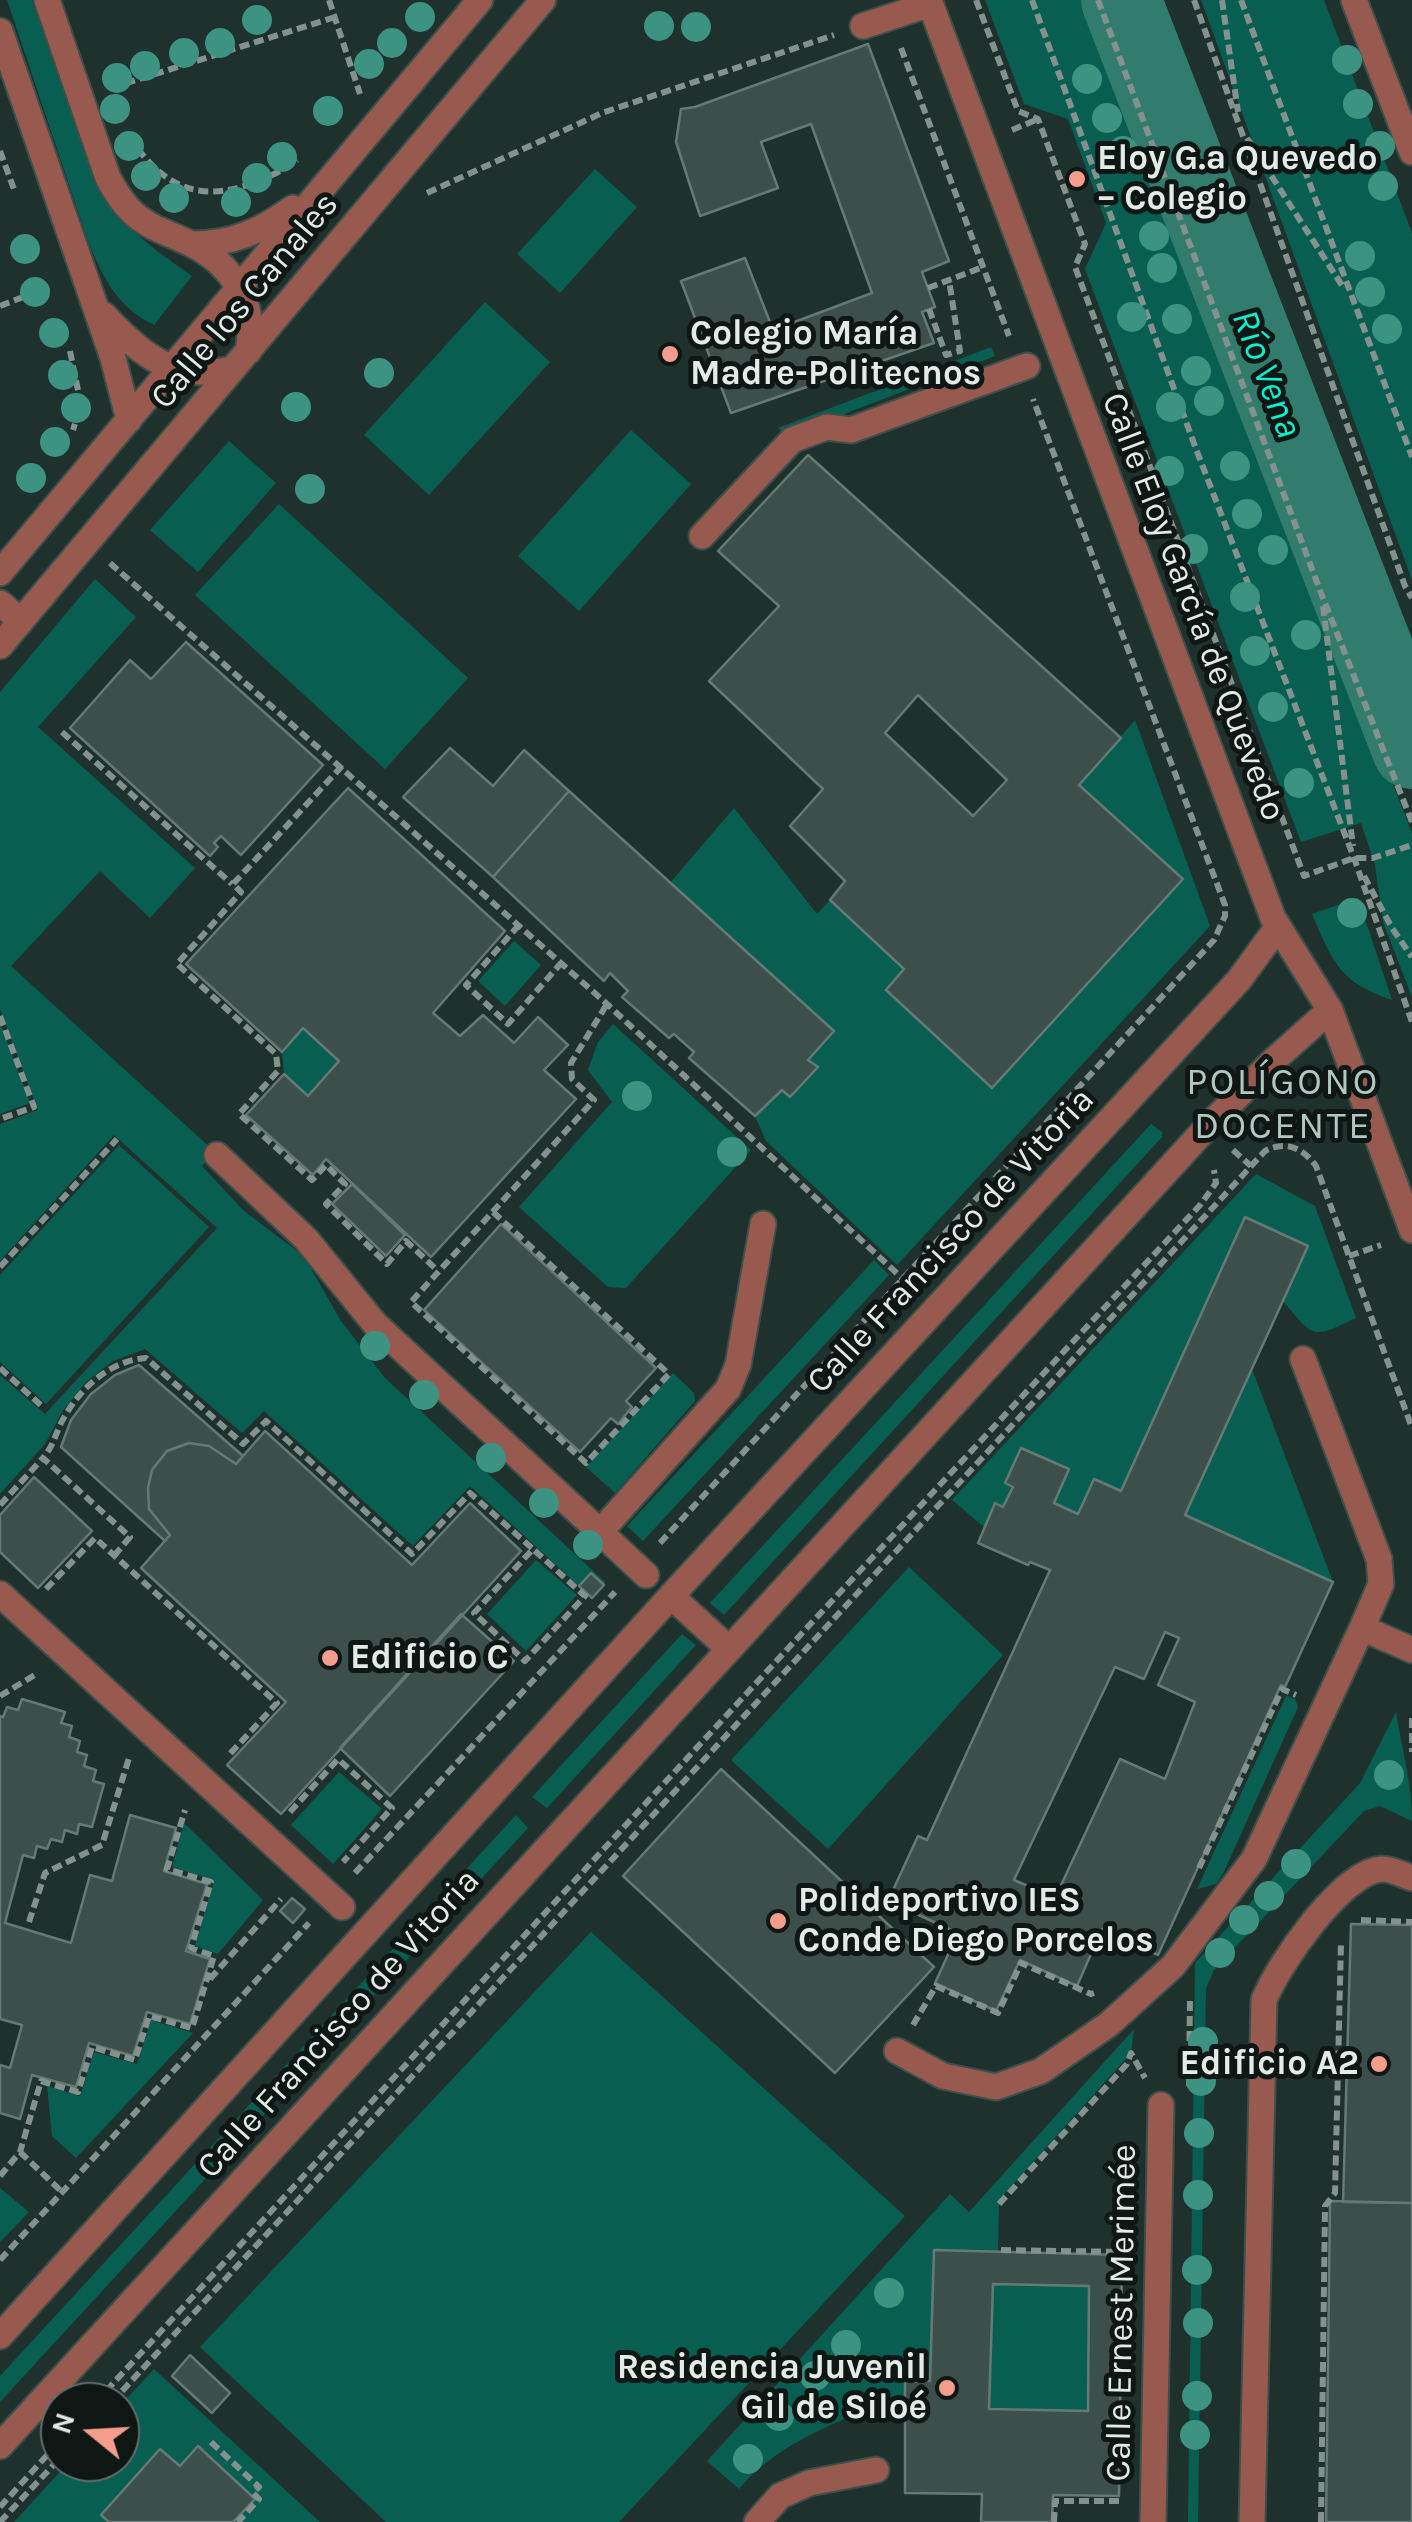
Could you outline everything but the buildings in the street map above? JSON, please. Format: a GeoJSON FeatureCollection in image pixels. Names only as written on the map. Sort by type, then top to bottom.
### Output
{"type":"FeatureCollection","features":[{"type":"Feature","properties":{"kind":"street"},"geometry":{"type":"LineString","coordinates":[[47,0],[108,178],[118,196],[148,224],[208,254],[240,286],[250,317],[241,360],[193,374],[172,368],[133,344],[95,303]]}},
{"type":"Feature","properties":{"kind":"street","name":"Calle los Canales"},"geometry":{"type":"LineString","coordinates":[[0,573],[480,0]]}},
{"type":"Feature","properties":{"kind":"street","name":"Calle los Canales"},"geometry":{"type":"LineString","coordinates":[[0,646],[543,0]]}},
{"type":"Feature","properties":{"kind":"street"},"geometry":{"type":"LineString","coordinates":[[1354,0],[1412,152]]}},
{"type":"Feature","properties":{"kind":"street"},"geometry":{"type":"LineString","coordinates":[[863,26],[929,2]]}},
{"type":"Feature","properties":{"kind":"street","name":"Calle Eloy García de Quevedo"},"geometry":{"type":"LineString","coordinates":[[929,2],[1277,928],[1330,1010],[1412,1230]]}},
{"type":"Feature","properties":{"kind":"street"},"geometry":{"type":"LineString","coordinates":[[0,31],[95,303],[129,420]]}},
{"type":"Feature","properties":{"kind":"street"},"geometry":{"type":"LineString","coordinates":[[192,244],[241,239],[269,226],[318,191]]}},
{"type":"Feature","properties":{"kind":"street"},"geometry":{"type":"LineString","coordinates":[[702,536],[792,440],[826,427],[851,430],[1015,370]]}},
{"type":"Feature","properties":{"kind":"street"},"geometry":{"type":"LineString","coordinates":[[0,603],[21,622]]}},
{"type":"Feature","properties":{"kind":"street","name":"Calle Francisco de Vitoria"},"geometry":{"type":"LineString","coordinates":[[0,2336],[671,1596],[1239,980],[1277,928]]}},
{"type":"Feature","properties":{"kind":"street","name":"Calle Francisco de Vitoria"},"geometry":{"type":"LineString","coordinates":[[0,2446],[1194,1142],[1272,1060],[1330,1010]]}},
{"type":"Feature","properties":{"kind":"street"},"geometry":{"type":"LineString","coordinates":[[217,1155],[306,1239],[376,1324],[637,1566]]}},
{"type":"Feature","properties":{"kind":"street"},"geometry":{"type":"LineString","coordinates":[[600,1532],[728,1390],[738,1365],[763,1224]]}},
{"type":"Feature","properties":{"kind":"street"},"geometry":{"type":"LineString","coordinates":[[897,2052],[943,2076],[996,2087],[1041,2072],[1108,2024],[1173,1966],[1254,1859],[1381,1584],[1378,1559],[1303,1359]]}},
{"type":"Feature","properties":{"kind":"street"},"geometry":{"type":"LineString","coordinates":[[0,1594],[333,1890]]}},
{"type":"Feature","properties":{"kind":"street"},"geometry":{"type":"LineString","coordinates":[[671,1596],[728,1648]]}},
{"type":"Feature","properties":{"kind":"street"},"geometry":{"type":"LineString","coordinates":[[1362,1628],[1412,1650]]}},
{"type":"Feature","properties":{"kind":"street"},"geometry":{"type":"LineString","coordinates":[[1252,2522],[1264,2000],[1286,1958],[1340,1894],[1379,1869],[1412,1878]]}},
{"type":"Feature","properties":{"kind":"street","name":"Calle Ernest Merimée"},"geometry":{"type":"LineString","coordinates":[[1153,2522],[1161,2105]]}},
{"type":"Feature","properties":{"kind":"street"},"geometry":{"type":"LineString","coordinates":[[757,2522],[780,2496],[809,2483],[876,2470]]}},
{"type":"Feature","properties":{"kind":"path"},"geometry":{"type":"LineString","coordinates":[[329,0],[362,100],[373,88]]}},
{"type":"Feature","properties":{"kind":"path"},"geometry":{"type":"LineString","coordinates":[[976,0],[1018,111],[1038,119],[1085,244],[1075,267],[1304,876],[1354,858],[1373,858],[1412,845]]}},
{"type":"Feature","properties":{"kind":"path"},"geometry":{"type":"LineString","coordinates":[[1032,0],[1412,1022]]}},
{"type":"Feature","properties":{"kind":"path"},"geometry":{"type":"LineString","coordinates":[[1098,0],[1412,822]]}},
{"type":"Feature","properties":{"kind":"path"},"geometry":{"type":"LineString","coordinates":[[1194,0],[1412,601]]}},
{"type":"Feature","properties":{"kind":"path"},"geometry":{"type":"LineString","coordinates":[[1222,0],[1241,128],[1351,301]]}},
{"type":"Feature","properties":{"kind":"path"},"geometry":{"type":"LineString","coordinates":[[1241,0],[1412,457]]}},
{"type":"Feature","properties":{"kind":"path"},"geometry":{"type":"LineString","coordinates":[[115,100],[110,88],[335,16]]}},
{"type":"Feature","properties":{"kind":"path"},"geometry":{"type":"LineString","coordinates":[[425,194],[602,113],[863,26]]}},
{"type":"Feature","properties":{"kind":"path"},"geometry":{"type":"LineString","coordinates":[[137,148],[150,165],[172,182],[199,193],[246,186],[288,168],[303,156]]}},
{"type":"Feature","properties":{"kind":"path"},"geometry":{"type":"LineString","coordinates":[[0,151],[19,204]]}},
{"type":"Feature","properties":{"kind":"path"},"geometry":{"type":"LineString","coordinates":[[928,288],[984,267]]}},
{"type":"Feature","properties":{"kind":"path"},"geometry":{"type":"LineString","coordinates":[[44,274],[53,300]]}},
{"type":"Feature","properties":{"kind":"path"},"geometry":{"type":"LineString","coordinates":[[928,309],[946,355],[960,350],[949,280]]}},
{"type":"Feature","properties":{"kind":"path"},"geometry":{"type":"LineString","coordinates":[[0,306],[49,287]]}},
{"type":"Feature","properties":{"kind":"path"},"geometry":{"type":"LineString","coordinates":[[69,348],[81,405],[72,434]]}},
{"type":"Feature","properties":{"kind":"path"},"geometry":{"type":"LineString","coordinates":[[109,562],[520,925],[903,1279]]}},
{"type":"Feature","properties":{"kind":"path"},"geometry":{"type":"LineString","coordinates":[[1322,594],[1354,858],[1412,957]]}},
{"type":"Feature","properties":{"kind":"path"},"geometry":{"type":"LineString","coordinates":[[62,732],[242,892],[177,964],[276,1054],[278,1071],[239,1114],[312,1180],[326,1166],[346,1184],[326,1204],[386,1264],[406,1242],[438,1272]]}},
{"type":"Feature","properties":{"kind":"path"},"geometry":{"type":"LineString","coordinates":[[232,884],[342,766]]}},
{"type":"Feature","properties":{"kind":"path"},"geometry":{"type":"LineString","coordinates":[[520,925],[466,985],[508,1024],[561,963]]}},
{"type":"Feature","properties":{"kind":"path"},"geometry":{"type":"LineString","coordinates":[[493,1212],[668,1374],[586,1463],[411,1302],[594,1100],[572,1079],[571,1063],[607,1004]]}},
{"type":"Feature","properties":{"kind":"path"},"geometry":{"type":"LineString","coordinates":[[0,1016],[34,1107],[0,1119]]}},
{"type":"Feature","properties":{"kind":"path"},"geometry":{"type":"LineString","coordinates":[[0,1267],[117,1139]]}},
{"type":"Feature","properties":{"kind":"path"},"geometry":{"type":"LineString","coordinates":[[114,2382],[804,1630],[1202,1204],[1216,1183],[1214,1171],[1194,1142]]}},
{"type":"Feature","properties":{"kind":"path"},"geometry":{"type":"LineString","coordinates":[[130,2382],[1265,1151],[1276,1145],[1306,1152],[1316,1166],[1412,1428]]}},
{"type":"Feature","properties":{"kind":"path"},"geometry":{"type":"LineString","coordinates":[[0,1505],[50,1450],[62,1421],[86,1388],[107,1369],[146,1358],[243,1444],[266,1421],[412,1554],[470,1493],[533,1549],[585,1596],[525,1661],[474,1613],[533,1549]]}},
{"type":"Feature","properties":{"kind":"path"},"geometry":{"type":"LineString","coordinates":[[0,1368],[44,1408]]}},
{"type":"Feature","properties":{"kind":"path"},"geometry":{"type":"LineString","coordinates":[[43,1458],[130,1538],[114,1556]]}},
{"type":"Feature","properties":{"kind":"path"},"geometry":{"type":"LineString","coordinates":[[40,1596],[95,1538],[276,1704],[218,1768]]}},
{"type":"Feature","properties":{"kind":"path"},"geometry":{"type":"LineString","coordinates":[[0,1696],[38,1673],[51,1685]]}},
{"type":"Feature","properties":{"kind":"path"},"geometry":{"type":"LineString","coordinates":[[1198,1870],[1282,1689],[1325,1707]]}},
{"type":"Feature","properties":{"kind":"path"},"geometry":{"type":"LineString","coordinates":[[1412,1718],[1412,1752]]}},
{"type":"Feature","properties":{"kind":"path"},"geometry":{"type":"LineString","coordinates":[[116,1746],[143,1771]]}},
{"type":"Feature","properties":{"kind":"path"},"geometry":{"type":"LineString","coordinates":[[29,1922],[45,1873],[102,1845],[129,1758]]}},
{"type":"Feature","properties":{"kind":"path"},"geometry":{"type":"LineString","coordinates":[[280,1824],[338,1759],[392,1808],[333,1890]]}},
{"type":"Feature","properties":{"kind":"path"},"geometry":{"type":"LineString","coordinates":[[0,2176],[20,2152],[41,2081],[78,2092],[92,2047],[135,2060],[149,2016],[192,2028],[214,1956],[191,1948],[211,1882],[167,1869],[189,1812],[172,1796]]}},
{"type":"Feature","properties":{"kind":"path"},"geometry":{"type":"LineString","coordinates":[[206,1984],[282,1899],[269,1887]]}},
{"type":"Feature","properties":{"kind":"path"},"geometry":{"type":"LineString","coordinates":[[1351,1920],[1412,1922]]}},
{"type":"Feature","properties":{"kind":"path"},"geometry":{"type":"LineString","coordinates":[[1320,2522],[1325,2425],[1325,2206],[1335,2193],[1342,1926]]}},
{"type":"Feature","properties":{"kind":"path"},"geometry":{"type":"LineString","coordinates":[[897,2052],[936,1986],[998,2013],[1021,1963],[1090,1994],[1105,1988]]}},
{"type":"Feature","properties":{"kind":"path"},"geometry":{"type":"LineString","coordinates":[[999,2204],[1127,2064],[1131,2054],[1161,2105]]}},
{"type":"Feature","properties":{"kind":"path"},"geometry":{"type":"LineString","coordinates":[[20,2152],[62,2192]]}},
{"type":"Feature","properties":{"kind":"path"},"geometry":{"type":"LineString","coordinates":[[1001,2250],[1122,2252],[1129,2256]]}},
{"type":"Feature","properties":{"kind":"path"},"geometry":{"type":"LineString","coordinates":[[211,2442],[259,2487],[254,2493],[259,2499],[238,2522]]}},
{"type":"Feature","properties":{"kind":"path"},"geometry":{"type":"LineString","coordinates":[[0,2507],[40,2463]]}},
{"type":"Feature","properties":{"kind":"path"},"geometry":{"type":"LineString","coordinates":[[0,2522],[40,2479]]}},
{"type":"Feature","properties":{"kind":"path"},"geometry":{"type":"LineString","coordinates":[[1054,2522],[1055,2501],[1119,2502],[1126,2496]]}},
{"type":"Feature","properties":{"kind":"green space"},"geometry":{"type":"Polygon","coordinates":[[[7,0],[32,0],[97,185],[106,200],[139,236],[192,276],[154,325],[121,300],[88,241],[7,0]]]}},
{"type":"Feature","properties":{"kind":"green space"},"geometry":{"type":"Polygon","coordinates":[[[985,0],[1093,0],[1250,420],[1412,833],[1412,997],[1383,922],[1375,865],[1361,823],[1301,842],[1085,269],[1106,223],[1068,119],[1024,104],[985,0]]]}},
{"type":"Feature","properties":{"kind":"green space"},"geometry":{"type":"Polygon","coordinates":[[[1201,0],[1324,0],[1412,233],[1412,580],[1201,0]]]}},
{"type":"Feature","properties":{"kind":"green space"},"geometry":{"type":"Polygon","coordinates":[[[595,169],[637,207],[560,293],[517,254],[595,169]]]}},
{"type":"Feature","properties":{"kind":"green space"},"geometry":{"type":"Polygon","coordinates":[[[485,302],[550,362],[429,495],[364,435],[485,302]]]}},
{"type":"Feature","properties":{"kind":"green space"},"geometry":{"type":"Polygon","coordinates":[[[991,347],[995,356],[787,436],[778,428],[991,347]]]}},
{"type":"Feature","properties":{"kind":"green space"},"geometry":{"type":"Polygon","coordinates":[[[631,430],[691,484],[579,611],[518,556],[631,430]]]}},
{"type":"Feature","properties":{"kind":"green space"},"geometry":{"type":"Polygon","coordinates":[[[229,441],[276,483],[198,572],[150,530],[229,441]]]}},
{"type":"Feature","properties":{"kind":"green space"},"geometry":{"type":"Polygon","coordinates":[[[279,504],[468,678],[385,769],[195,595],[279,504]]]}},
{"type":"Feature","properties":{"kind":"green space"},"geometry":{"type":"Polygon","coordinates":[[[95,579],[136,617],[38,727],[195,868],[150,918],[100,871],[11,966],[214,1151],[202,1166],[244,1211],[297,1251],[341,1321],[385,1378],[604,1585],[591,1574],[579,1586],[470,1486],[413,1546],[264,1411],[242,1433],[145,1349],[113,1361],[86,1382],[62,1412],[45,1444],[0,1494],[0,1375],[45,1414],[217,1228],[114,1135],[0,1261],[0,1124],[38,1110],[0,1009],[0,692],[95,579]]]}},
{"type":"Feature","properties":{"kind":"green space"},"geometry":{"type":"Polygon","coordinates":[[[1135,720],[1210,926],[897,1265],[766,1141],[755,1116],[782,1090],[790,1097],[818,1067],[808,1060],[670,883],[734,808],[817,914],[830,900],[904,969],[886,990],[992,1087],[1183,880],[1079,785],[1135,720]]]}},
{"type":"Feature","properties":{"kind":"green space"},"geometry":{"type":"Polygon","coordinates":[[[1358,898],[1392,1000],[1349,978],[1333,958],[1312,914],[1358,898]]]}},
{"type":"Feature","properties":{"kind":"green space"},"geometry":{"type":"Polygon","coordinates":[[[514,941],[541,965],[505,1006],[478,981],[514,941]]]}},
{"type":"Feature","properties":{"kind":"green space"},"geometry":{"type":"Polygon","coordinates":[[[0,1022],[30,1103],[0,1114],[0,1022]]]}},
{"type":"Feature","properties":{"kind":"green space"},"geometry":{"type":"Polygon","coordinates":[[[613,1024],[751,1150],[626,1288],[608,1287],[519,1207],[612,1102],[588,1070],[598,1042],[613,1024]]]}},
{"type":"Feature","properties":{"kind":"green space"},"geometry":{"type":"Polygon","coordinates":[[[303,1028],[339,1061],[308,1096],[284,1074],[282,1052],[303,1028]]]}},
{"type":"Feature","properties":{"kind":"green space"},"geometry":{"type":"Polygon","coordinates":[[[1151,1124],[1162,1132],[1162,1137],[724,1615],[710,1603],[1151,1124]]]}},
{"type":"Feature","properties":{"kind":"green space"},"geometry":{"type":"Polygon","coordinates":[[[119,1145],[209,1227],[46,1404],[0,1362],[0,1275],[119,1145]]]}},
{"type":"Feature","properties":{"kind":"green space"},"geometry":{"type":"Polygon","coordinates":[[[1256,1174],[1315,1206],[1356,1318],[1322,1332],[1308,1329],[1283,1301],[1307,1246],[1245,1217],[1121,1491],[1094,1479],[1078,1514],[1054,1503],[1069,1469],[1021,1448],[1005,1483],[1013,1487],[1003,1507],[995,1504],[984,1527],[952,1500],[1256,1174]]]}},
{"type":"Feature","properties":{"kind":"green space"},"geometry":{"type":"Polygon","coordinates":[[[874,1260],[889,1275],[643,1541],[627,1526],[874,1260]]]}},
{"type":"Feature","properties":{"kind":"green space"},"geometry":{"type":"Polygon","coordinates":[[[1252,1369],[1333,1582],[1185,1515],[1252,1369]]]}},
{"type":"Feature","properties":{"kind":"green space"},"geometry":{"type":"Polygon","coordinates":[[[673,1373],[694,1393],[695,1401],[615,1493],[586,1467],[673,1373]]]}},
{"type":"Feature","properties":{"kind":"green space"},"geometry":{"type":"Polygon","coordinates":[[[536,1560],[577,1595],[526,1651],[487,1614],[536,1560]]]}},
{"type":"Feature","properties":{"kind":"green space"},"geometry":{"type":"Polygon","coordinates":[[[909,1567],[1003,1655],[828,1849],[731,1760],[909,1567]]]}},
{"type":"Feature","properties":{"kind":"green space"},"geometry":{"type":"Polygon","coordinates":[[[682,1634],[696,1645],[547,1808],[532,1797],[682,1634]]]}},
{"type":"Feature","properties":{"kind":"green space"},"geometry":{"type":"Polygon","coordinates":[[[1286,1696],[1295,1699],[1298,1707],[1223,1874],[1216,1884],[1197,1889],[1286,1696]]]}},
{"type":"Feature","properties":{"kind":"green space"},"geometry":{"type":"Polygon","coordinates":[[[1396,1712],[1412,1821],[1380,1806],[1364,1811],[1214,1970],[1206,1988],[1198,2522],[1188,2522],[1195,1963],[1360,1783],[1396,1712]]]}},
{"type":"Feature","properties":{"kind":"green space"},"geometry":{"type":"Polygon","coordinates":[[[339,1772],[382,1809],[333,1864],[291,1825],[339,1772]]]}},
{"type":"Feature","properties":{"kind":"green space"},"geometry":{"type":"Polygon","coordinates":[[[516,1815],[528,1828],[0,2402],[0,2376],[516,1815]]]}},
{"type":"Feature","properties":{"kind":"green space"},"geometry":{"type":"Polygon","coordinates":[[[184,1823],[263,1900],[218,1954],[195,1946],[214,1880],[172,1867],[184,1823]]]}},
{"type":"Feature","properties":{"kind":"green space"},"geometry":{"type":"Polygon","coordinates":[[[591,1932],[905,2216],[619,2522],[386,2522],[200,2347],[591,1932]]]}},
{"type":"Feature","properties":{"kind":"green space"},"geometry":{"type":"Polygon","coordinates":[[[151,2020],[193,2033],[76,2158],[52,2136],[47,2086],[80,2096],[94,2052],[137,2064],[151,2020]]]}},
{"type":"Feature","properties":{"kind":"green space"},"geometry":{"type":"Polygon","coordinates":[[[1134,2029],[1131,2053],[999,2200],[998,2252],[934,2250],[930,2381],[905,2382],[904,2395],[794,2444],[755,2472],[739,2489],[707,2461],[950,2194],[969,2212],[1134,2029]]]}},
{"type":"Feature","properties":{"kind":"green space"},"geometry":{"type":"Polygon","coordinates":[[[0,2188],[29,2212],[0,2242],[0,2188]]]}},
{"type":"Feature","properties":{"kind":"green space"},"geometry":{"type":"Polygon","coordinates":[[[993,2284],[1089,2286],[1088,2411],[989,2409],[993,2284]]]}},
{"type":"Feature","properties":{"kind":"green space"},"geometry":{"type":"Polygon","coordinates":[[[154,2369],[320,2522],[233,2522],[254,2499],[198,2446],[180,2466],[160,2449],[140,2471],[140,2384],[154,2369]]]}},
{"type":"Feature","properties":{"kind":"green space"},"geometry":{"type":"Polygon","coordinates":[[[51,2482],[131,2482],[102,2514],[109,2522],[14,2522],[51,2482]]]}},
{"type":"Feature","properties":{"kind":"waterway","name":"Río Vena"},"geometry":{"type":"LineString","coordinates":[[1121,0],[1412,749]]}},
{"type":"Feature","properties":{"kind":"place","name":"Eloy G.ª Quevedo – Colegio"},"geometry":{"type":"Point","coordinates":[1077,179]}},
{"type":"Feature","properties":{"kind":"place","name":"Colegio María Madre-Politecnos"},"geometry":{"type":"Point","coordinates":[670,354]}},
{"type":"Feature","properties":{"kind":"place","name":"Edificio C"},"geometry":{"type":"Point","coordinates":[330,1658]}},
{"type":"Feature","properties":{"kind":"place","name":"Polideportivo IES Conde Diego Porcelos"},"geometry":{"type":"Point","coordinates":[778,1921]}},
{"type":"Feature","properties":{"kind":"place","name":"Edificio A2"},"geometry":{"type":"Point","coordinates":[1379,2064]}},
{"type":"Feature","properties":{"kind":"place","name":"Residencia Juvenil Gil de Siloé"},"geometry":{"type":"Point","coordinates":[947,2388]}},
{"type":"Feature","properties":{"kind":"district","name":"POLÍGONO DOCENTE"},"geometry":{"type":"Point","coordinates":[1283,1105]}}]}
